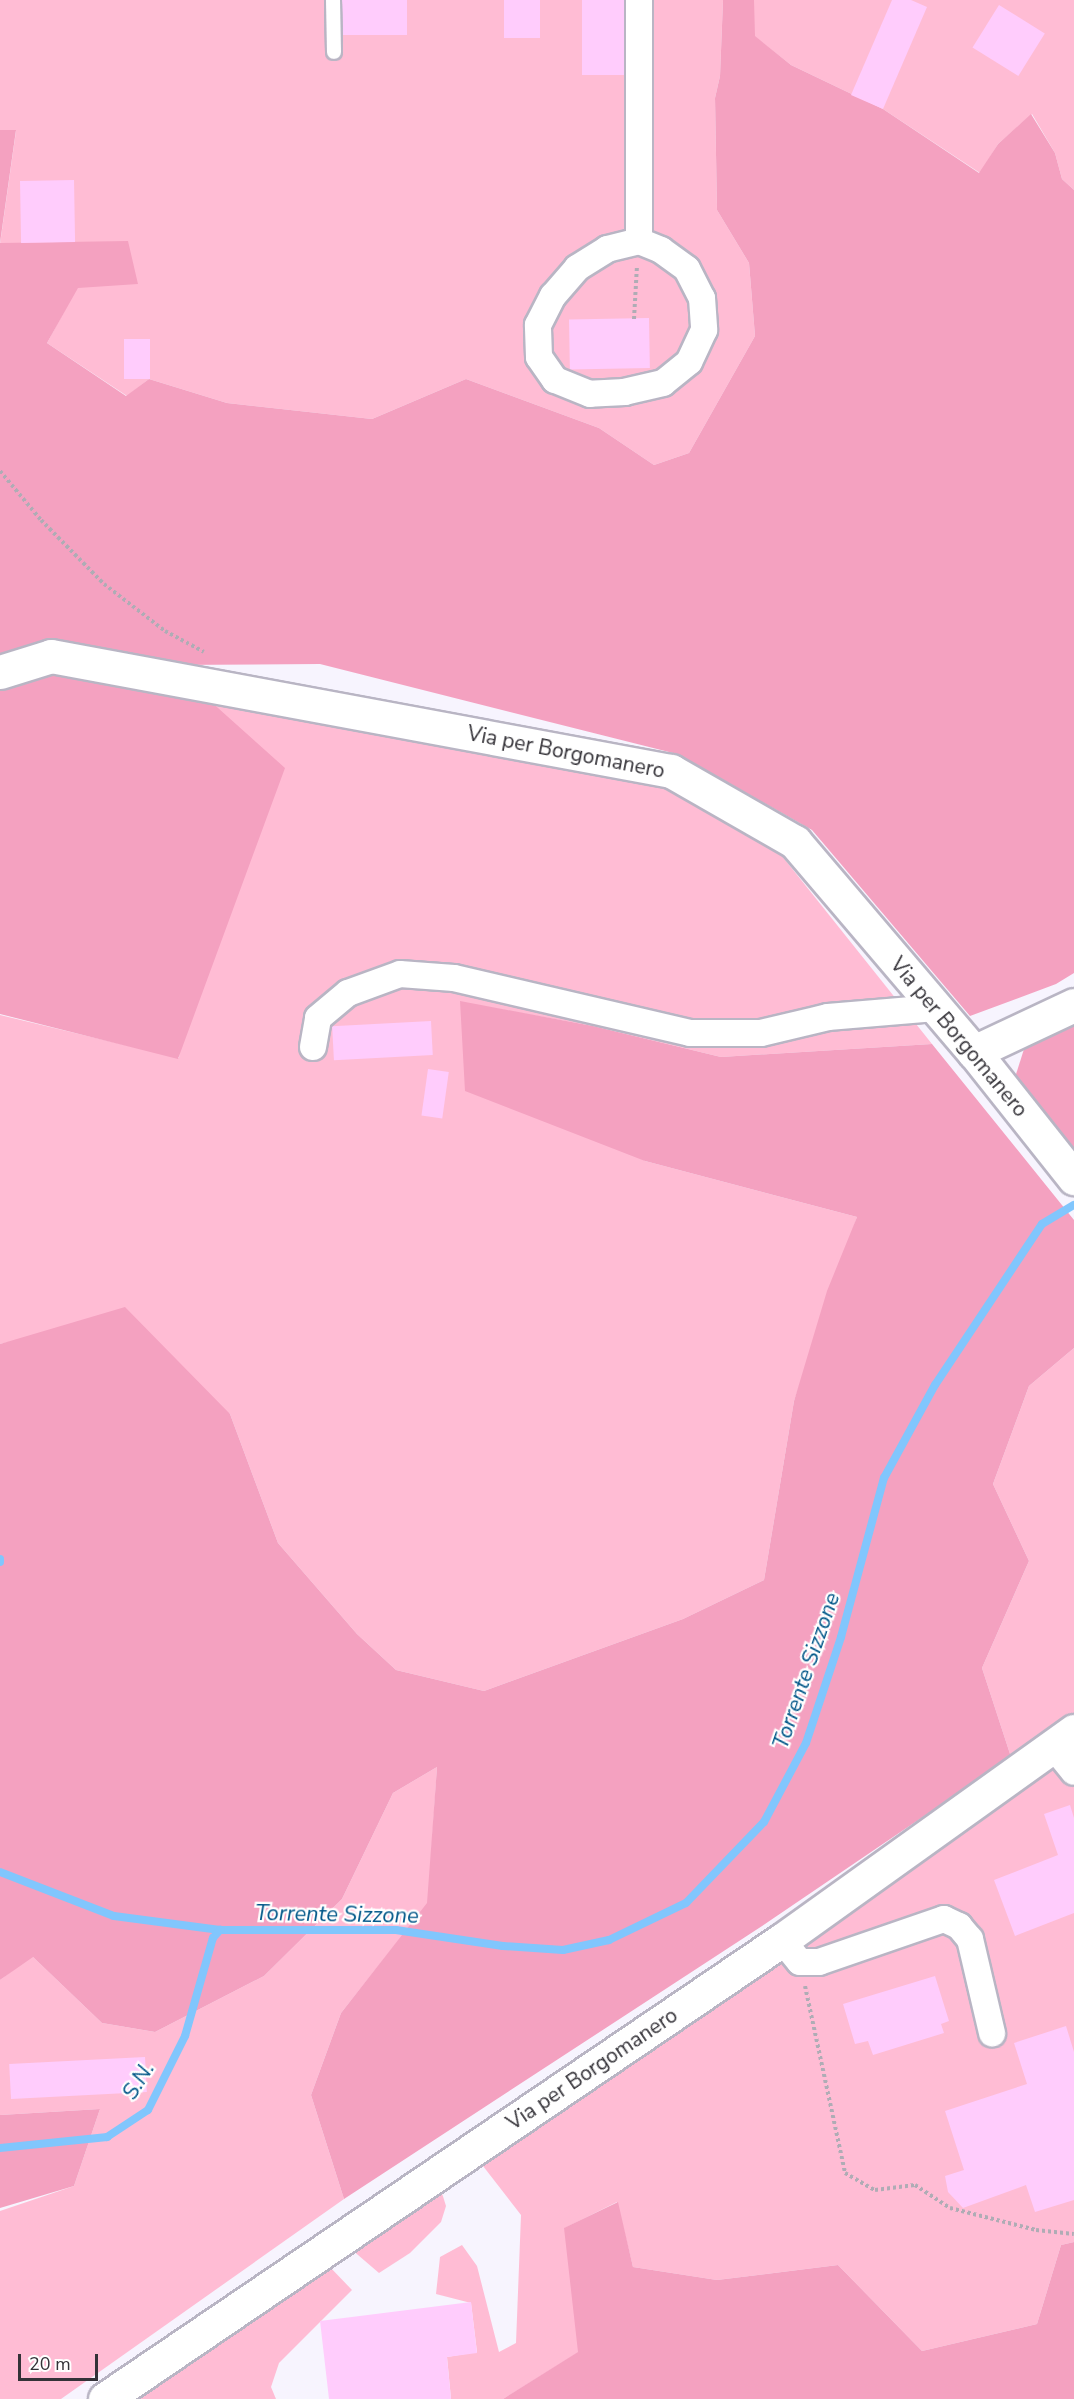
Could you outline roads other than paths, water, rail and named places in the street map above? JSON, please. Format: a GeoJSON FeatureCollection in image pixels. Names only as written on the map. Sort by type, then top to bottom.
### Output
{"type":"FeatureCollection","features":[{"type":"Feature","properties":{"kind":"main road","name":"Via per Borgomanero"},"geometry":{"type":"LineString","coordinates":[[0,672],[51,656],[670,771],[795,842],[974,1052],[1066,1168]]}},
{"type":"Feature","properties":{"kind":"main road"},"geometry":{"type":"LineString","coordinates":[[974,1052],[1074,1005]]}},
{"type":"Feature","properties":{"kind":"main road","name":"Via per Borgomanero"},"geometry":{"type":"LineString","coordinates":[[105,2399],[791,1951],[1063,1739]]}},
{"type":"Feature","properties":{"kind":"street"},"geometry":{"type":"LineString","coordinates":[[639,0],[639,241]]}},
{"type":"Feature","properties":{"kind":"street"},"geometry":{"type":"LineString","coordinates":[[639,241],[661,250],[687,269],[702,298],[704,330],[689,362],[663,383],[625,392],[590,394],[555,380],[538,357],[538,325],[553,296],[577,268],[607,249],[639,241]]}},
{"type":"Feature","properties":{"kind":"street"},"geometry":{"type":"LineString","coordinates":[[313,1047],[318,1018],[340,999],[400,974],[454,978],[690,1033],[761,1033],[828,1017],[936,1008]]}},
{"type":"Feature","properties":{"kind":"street"},"geometry":{"type":"LineString","coordinates":[[1063,1739],[1074,1772]]}},
{"type":"Feature","properties":{"kind":"street"},"geometry":{"type":"LineString","coordinates":[[791,1951],[819,1962],[944,1918],[959,1926],[970,1939],[992,2033]]}},
{"type":"Feature","properties":{"kind":"lane"},"geometry":{"type":"LineString","coordinates":[[333,0],[334,52]]}},
{"type":"Feature","properties":{"kind":"waterway","name":"Torrente Sizzone"},"geometry":{"type":"LineString","coordinates":[[0,1872],[114,1916],[220,1930],[396,1930],[503,1946],[563,1950],[609,1940],[686,1903],[764,1822],[806,1743],[841,1637],[884,1478],[935,1385],[1042,1224],[1074,1205]]}},
{"type":"Feature","properties":{"kind":"waterway","name":"S.N."},"geometry":{"type":"LineString","coordinates":[[0,2148],[107,2137],[148,2110],[185,2036],[213,1938],[220,1930]]}}]}
